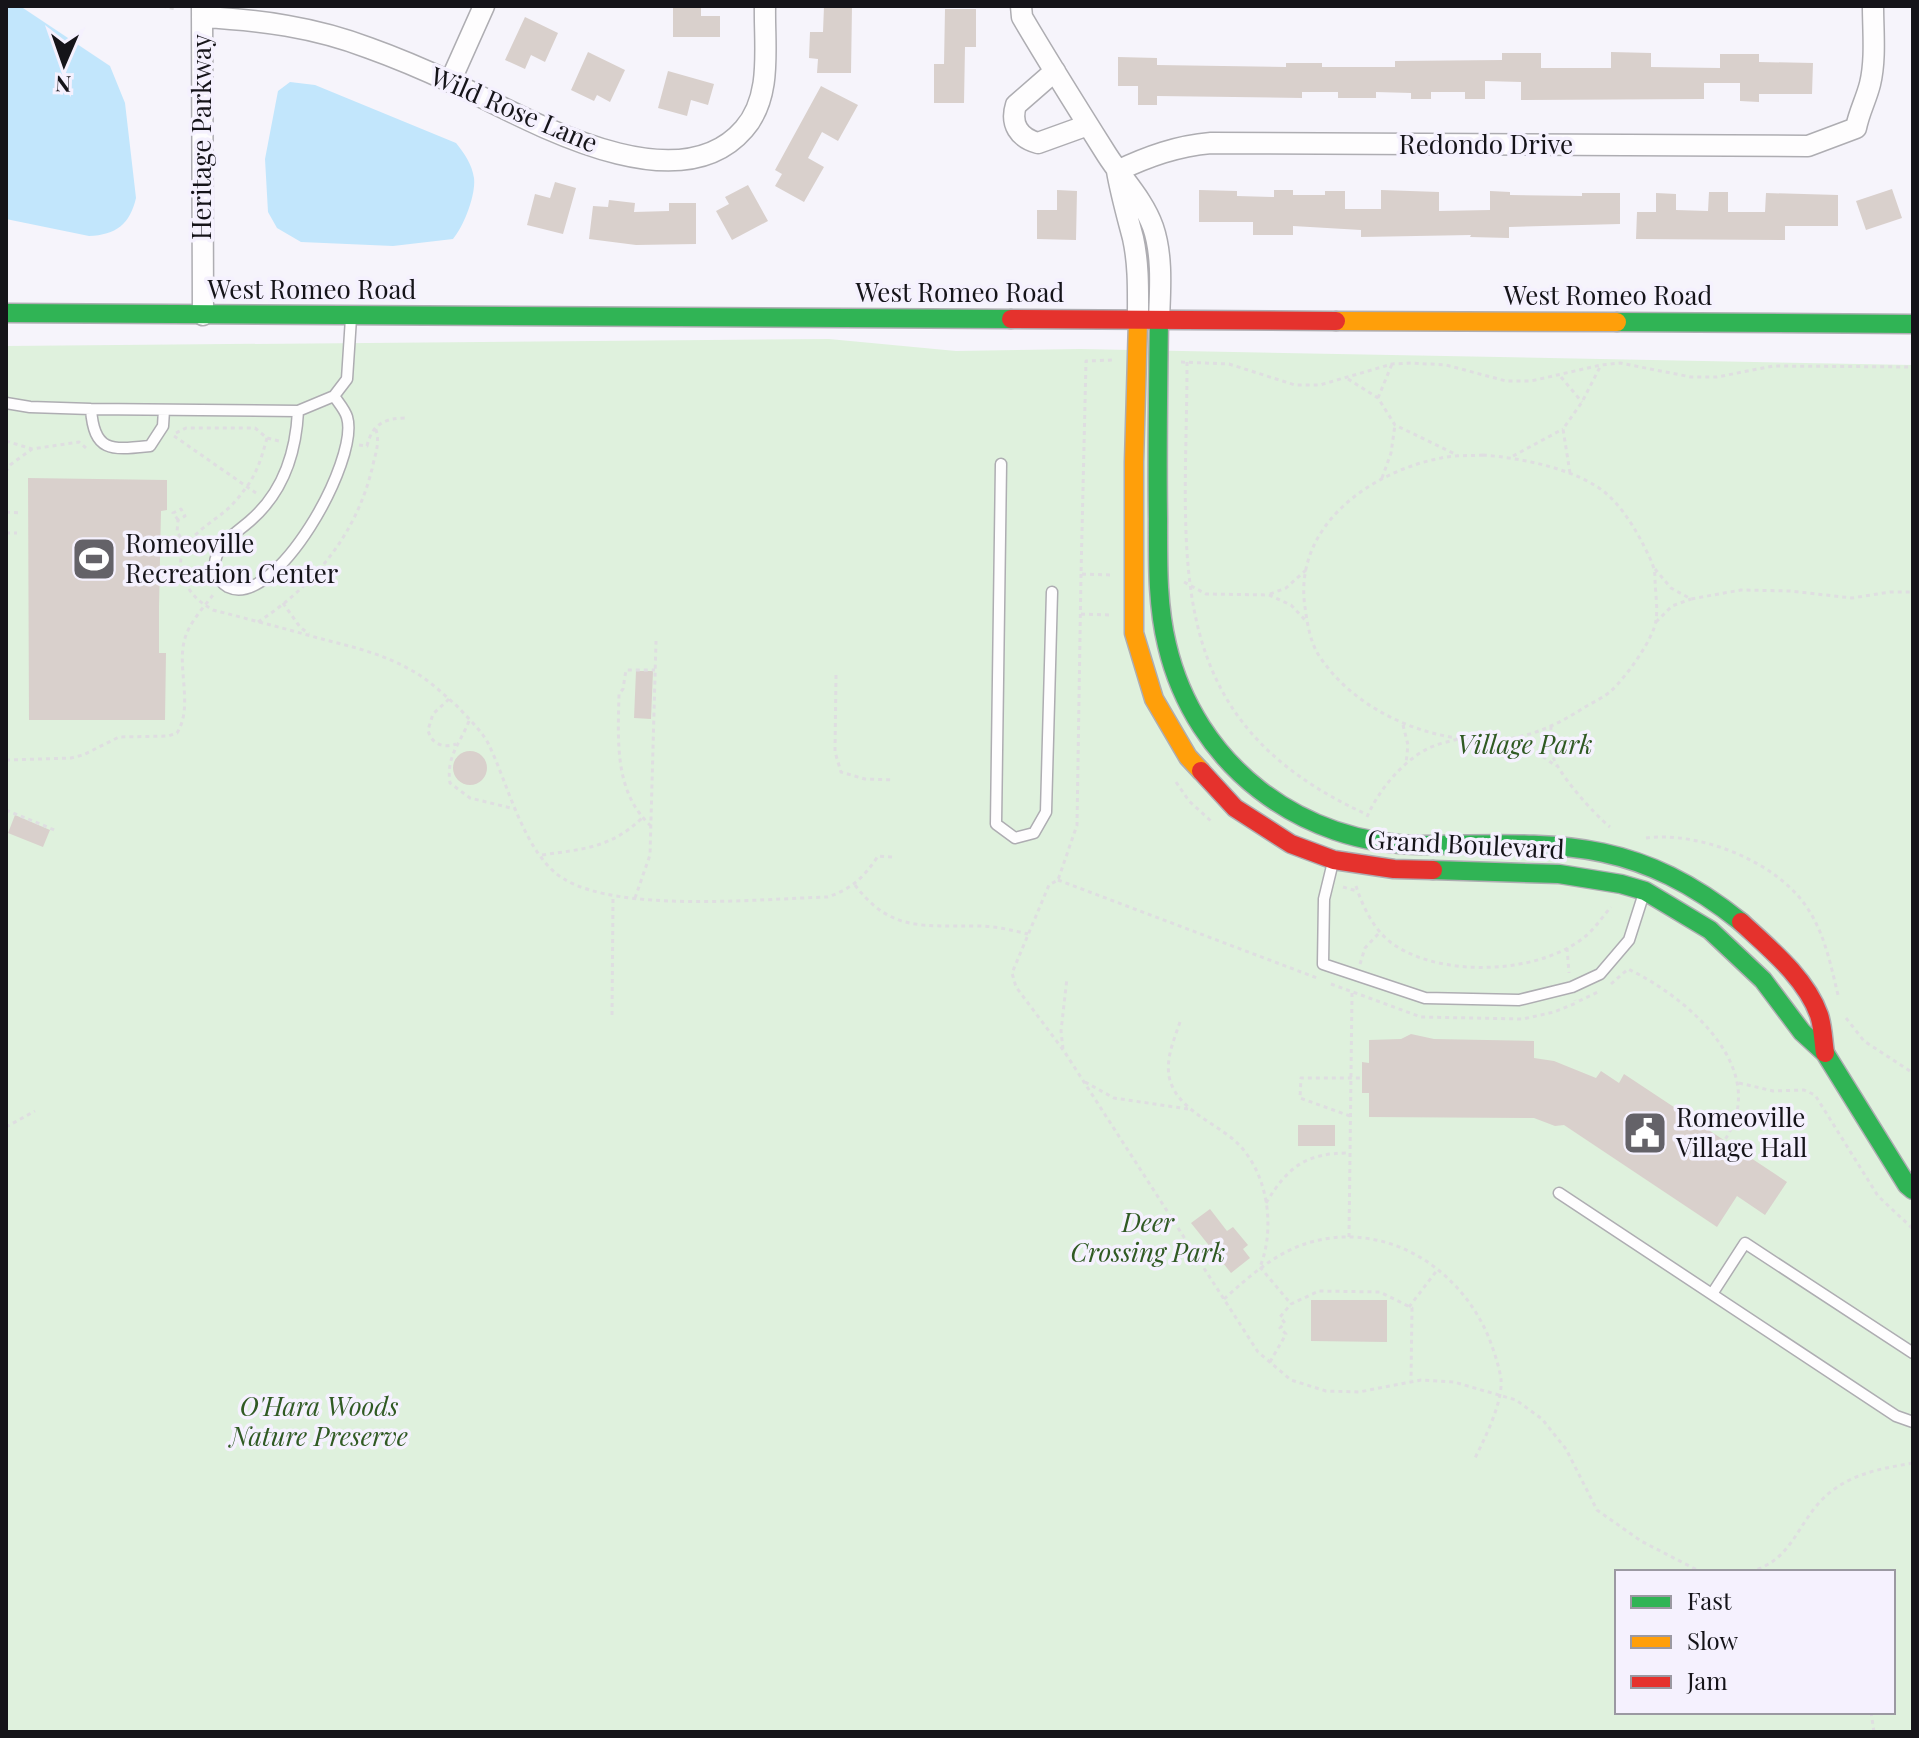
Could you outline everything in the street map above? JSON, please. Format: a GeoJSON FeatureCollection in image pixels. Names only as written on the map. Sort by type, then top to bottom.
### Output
{"type":"FeatureCollection","features":[{"type":"Feature","properties":{"kind":"street"},"geometry":{"type":"LineString","coordinates":[[450,82],[484,6]]}},
{"type":"Feature","properties":{"kind":"street","name":"Wild Rose Lane"},"geometry":{"type":"LineString","coordinates":[[202,11],[301,27],[368,47],[450,82],[551,132],[590,146],[655,159],[701,156],[722,149],[756,112],[764,83],[765,6]]}},
{"type":"Feature","properties":{"kind":"street"},"geometry":{"type":"LineString","coordinates":[[1021,6],[1022,17],[1088,125],[1117,171],[1140,196],[1154,231],[1160,277],[1159,320]]}},
{"type":"Feature","properties":{"kind":"street","name":"Redondo Drive"},"geometry":{"type":"LineString","coordinates":[[1117,171],[1158,153],[1211,143],[1808,146],[1856,128],[1872,71],[1873,6]]}},
{"type":"Feature","properties":{"kind":"street","name":"Heritage Parkway"},"geometry":{"type":"LineString","coordinates":[[202,11],[203,315]]}},
{"type":"Feature","properties":{"kind":"street"},"geometry":{"type":"LineString","coordinates":[[1055,71],[1016,105],[1017,130],[1030,141],[1038,143],[1088,125]]}},
{"type":"Feature","properties":{"kind":"street"},"geometry":{"type":"LineString","coordinates":[[1117,171],[1138,275],[1138,320]]}},
{"type":"Feature","properties":{"kind":"street","name":"West Romeo Road"},"geometry":{"type":"LineString","coordinates":[[6,313],[1913,324]]}},
{"type":"Feature","properties":{"kind":"street","name":"Grand Boulevard"},"geometry":{"type":"LineString","coordinates":[[1138,320],[1135,360],[1134,633],[1154,699],[1188,757],[1235,808],[1291,844],[1334,860],[1394,869],[1559,874],[1645,891],[1710,930],[1763,980],[1802,1032],[1825,1053],[1913,1190]]}},
{"type":"Feature","properties":{"kind":"street","name":"Grand Boulevard"},"geometry":{"type":"LineString","coordinates":[[1159,320],[1161,621],[1172,664],[1191,711],[1216,748],[1247,782],[1288,811],[1340,834],[1392,844],[1535,845],[1592,849],[1681,880],[1736,917],[1784,962],[1819,1016],[1825,1053]]}},
{"type":"Feature","properties":{"kind":"lane"},"geometry":{"type":"LineString","coordinates":[[6,403],[91,409],[298,411],[334,396],[347,379],[351,316]]}},
{"type":"Feature","properties":{"kind":"lane"},"geometry":{"type":"LineString","coordinates":[[298,411],[297,435],[290,461],[275,492],[255,517],[227,540],[217,554],[215,568],[219,579],[227,586],[239,589],[254,585],[275,569],[304,537],[322,510],[346,456],[347,416],[334,396]]}},
{"type":"Feature","properties":{"kind":"lane"},"geometry":{"type":"LineString","coordinates":[[91,409],[95,435],[103,444],[127,448],[150,446],[163,426],[164,410]]}},
{"type":"Feature","properties":{"kind":"lane"},"geometry":{"type":"LineString","coordinates":[[1001,464],[996,824],[1015,838],[1034,833],[1046,812],[1052,592]]}},
{"type":"Feature","properties":{"kind":"lane"},"geometry":{"type":"LineString","coordinates":[[1340,834],[1324,899],[1323,964],[1425,998],[1519,1000],[1572,987],[1600,974],[1629,940],[1652,868]]}},
{"type":"Feature","properties":{"kind":"lane"},"geometry":{"type":"LineString","coordinates":[[1559,1193],[1896,1416],[1913,1422]]}},
{"type":"Feature","properties":{"kind":"lane"},"geometry":{"type":"LineString","coordinates":[[1712,1294],[1745,1243],[1913,1353]]}},
{"type":"Feature","properties":{"kind":"path"},"geometry":{"type":"LineString","coordinates":[[162,6],[176,9]]}},
{"type":"Feature","properties":{"kind":"path"},"geometry":{"type":"LineString","coordinates":[[1135,360],[1086,361],[1077,825],[1058,880],[1049,885],[1012,973],[1016,987],[1064,1051],[1258,1352],[1291,1380],[1326,1391],[1359,1392],[1411,1381],[1454,1382],[1516,1400],[1542,1419],[1566,1449],[1597,1510],[1641,1541],[1697,1570]]}},
{"type":"Feature","properties":{"kind":"path"},"geometry":{"type":"LineString","coordinates":[[1159,361],[1229,364],[1295,385],[1320,385],[1392,364],[1446,365],[1506,381],[1531,381],[1620,363],[1691,377],[1717,377],[1773,366],[1913,367]]}},
{"type":"Feature","properties":{"kind":"path"},"geometry":{"type":"LineString","coordinates":[[1187,362],[1189,585],[1196,629],[1206,657],[1223,694],[1263,747],[1287,769],[1326,794],[1368,815]]}},
{"type":"Feature","properties":{"kind":"path"},"geometry":{"type":"LineString","coordinates":[[1378,398],[1392,364]]}},
{"type":"Feature","properties":{"kind":"path"},"geometry":{"type":"LineString","coordinates":[[1511,457],[1563,429],[1582,402],[1601,365]]}},
{"type":"Feature","properties":{"kind":"path"},"geometry":{"type":"LineString","coordinates":[[1560,375],[1582,402]]}},
{"type":"Feature","properties":{"kind":"path"},"geometry":{"type":"LineString","coordinates":[[1347,379],[1378,398],[1395,425],[1461,456]]}},
{"type":"Feature","properties":{"kind":"path"},"geometry":{"type":"LineString","coordinates":[[347,444],[367,446],[375,427],[387,419],[406,418]]}},
{"type":"Feature","properties":{"kind":"path"},"geometry":{"type":"LineString","coordinates":[[1382,478],[1391,453],[1395,425]]}},
{"type":"Feature","properties":{"kind":"path"},"geometry":{"type":"LineString","coordinates":[[258,622],[328,560],[352,523],[369,481],[379,438],[375,427]]}},
{"type":"Feature","properties":{"kind":"path"},"geometry":{"type":"LineString","coordinates":[[1563,429],[1570,473]]}},
{"type":"Feature","properties":{"kind":"path"},"geometry":{"type":"LineString","coordinates":[[174,436],[247,487]]}},
{"type":"Feature","properties":{"kind":"path"},"geometry":{"type":"LineString","coordinates":[[267,438],[257,470],[247,487],[225,512],[201,527],[186,545],[179,569],[187,587],[198,602],[205,605],[377,653],[412,670],[449,699],[487,741],[523,828],[551,869],[564,879],[613,896],[635,898],[683,901],[827,897],[842,893],[854,884],[867,873],[878,856],[893,857]]}},
{"type":"Feature","properties":{"kind":"path"},"geometry":{"type":"LineString","coordinates":[[6,441],[32,449],[10,465],[6,472]]}},
{"type":"Feature","properties":{"kind":"path"},"geometry":{"type":"LineString","coordinates":[[1691,599],[1671,588],[1655,569],[1633,525],[1607,494],[1570,473],[1511,457],[1441,457],[1368,485],[1336,512],[1311,548],[1302,588],[1307,622],[1318,653],[1354,695],[1403,725],[1459,738],[1507,739],[1536,732],[1564,720],[1611,691],[1638,658],[1656,622],[1672,606],[1691,599],[1741,590],[1790,591],[1852,598],[1913,592]]}},
{"type":"Feature","properties":{"kind":"path"},"geometry":{"type":"LineString","coordinates":[[6,512],[22,513]]}},
{"type":"Feature","properties":{"kind":"path"},"geometry":{"type":"LineString","coordinates":[[178,520],[177,532],[186,545]]}},
{"type":"Feature","properties":{"kind":"path"},"geometry":{"type":"LineString","coordinates":[[6,533],[17,533]]}},
{"type":"Feature","properties":{"kind":"path"},"geometry":{"type":"LineString","coordinates":[[1655,569],[1656,622]]}},
{"type":"Feature","properties":{"kind":"path"},"geometry":{"type":"LineString","coordinates":[[1159,575],[1173,575],[1206,594],[1269,595],[1286,588],[1306,570]]}},
{"type":"Feature","properties":{"kind":"path"},"geometry":{"type":"LineString","coordinates":[[1081,574],[1133,575]]}},
{"type":"Feature","properties":{"kind":"path"},"geometry":{"type":"LineString","coordinates":[[1269,595],[1291,605],[1307,622]]}},
{"type":"Feature","properties":{"kind":"path"},"geometry":{"type":"LineString","coordinates":[[283,603],[300,627],[312,636]]}},
{"type":"Feature","properties":{"kind":"path"},"geometry":{"type":"LineString","coordinates":[[6,760],[71,758],[119,737],[177,733],[183,715],[184,640],[205,605]]}},
{"type":"Feature","properties":{"kind":"path"},"geometry":{"type":"LineString","coordinates":[[635,898],[650,855],[656,641]]}},
{"type":"Feature","properties":{"kind":"path"},"geometry":{"type":"LineString","coordinates":[[651,826],[631,802],[623,781],[618,745],[619,694],[623,689],[626,670],[655,670]]}},
{"type":"Feature","properties":{"kind":"path"},"geometry":{"type":"LineString","coordinates":[[836,675],[835,752],[841,772],[865,779],[894,780]]}},
{"type":"Feature","properties":{"kind":"path"},"geometry":{"type":"LineString","coordinates":[[449,699],[433,714],[428,730],[435,743],[443,746],[458,744]]}},
{"type":"Feature","properties":{"kind":"path"},"geometry":{"type":"LineString","coordinates":[[470,719],[448,763],[450,783],[470,798],[515,809]]}},
{"type":"Feature","properties":{"kind":"path"},"geometry":{"type":"LineString","coordinates":[[1403,725],[1408,745],[1406,763]]}},
{"type":"Feature","properties":{"kind":"path"},"geometry":{"type":"LineString","coordinates":[[1361,839],[1368,815],[1406,763],[1428,749],[1459,738]]}},
{"type":"Feature","properties":{"kind":"path"},"geometry":{"type":"LineString","coordinates":[[1507,739],[1535,751],[1556,766]]}},
{"type":"Feature","properties":{"kind":"path"},"geometry":{"type":"LineString","coordinates":[[6,810],[57,831]]}},
{"type":"Feature","properties":{"kind":"path"},"geometry":{"type":"LineString","coordinates":[[542,855],[608,843],[627,833],[642,818]]}},
{"type":"Feature","properties":{"kind":"path"},"geometry":{"type":"LineString","coordinates":[[1355,865],[1357,891],[1380,932],[1394,945],[1418,958],[1442,965],[1526,963],[1567,948],[1587,935],[1601,919],[1618,898],[1621,884]]}},
{"type":"Feature","properties":{"kind":"path"},"geometry":{"type":"LineString","coordinates":[[1058,880],[1319,979]]}},
{"type":"Feature","properties":{"kind":"path"},"geometry":{"type":"LineString","coordinates":[[854,884],[867,900],[899,922],[921,926],[982,926],[1028,934]]}},
{"type":"Feature","properties":{"kind":"path"},"geometry":{"type":"LineString","coordinates":[[1343,887],[1357,891]]}},
{"type":"Feature","properties":{"kind":"path"},"geometry":{"type":"LineString","coordinates":[[612,1015],[613,896]]}},
{"type":"Feature","properties":{"kind":"path"},"geometry":{"type":"LineString","coordinates":[[1576,1003],[1605,988],[1628,969],[1667,991],[1702,1023],[1725,1053],[1739,1083],[1739,1111],[1724,1141]]}},
{"type":"Feature","properties":{"kind":"path"},"geometry":{"type":"LineString","coordinates":[[1064,1051],[1061,1031],[1067,978]]}},
{"type":"Feature","properties":{"kind":"path"},"geometry":{"type":"LineString","coordinates":[[1330,983],[1352,992],[1349,1237]]}},
{"type":"Feature","properties":{"kind":"path"},"geometry":{"type":"LineString","coordinates":[[1180,1022],[1171,1048],[1169,1079],[1178,1098],[1238,1143],[1253,1164],[1266,1203],[1269,1231],[1267,1251],[1260,1267]]}},
{"type":"Feature","properties":{"kind":"path"},"geometry":{"type":"LineString","coordinates":[[1351,1116],[1300,1098],[1301,1078],[1360,1078]]}},
{"type":"Feature","properties":{"kind":"path"},"geometry":{"type":"LineString","coordinates":[[1083,1081],[1114,1098],[1192,1110]]}},
{"type":"Feature","properties":{"kind":"path"},"geometry":{"type":"LineString","coordinates":[[1739,1083],[1773,1091],[1804,1090],[1815,1095],[1878,1196],[1913,1229]]}},
{"type":"Feature","properties":{"kind":"path"},"geometry":{"type":"LineString","coordinates":[[6,1127],[35,1111]]}},
{"type":"Feature","properties":{"kind":"path"},"geometry":{"type":"LineString","coordinates":[[1266,1203],[1280,1179],[1292,1168],[1318,1156],[1350,1153]]}},
{"type":"Feature","properties":{"kind":"path"},"geometry":{"type":"LineString","coordinates":[[1224,1299],[1280,1254],[1330,1238],[1385,1242],[1422,1257],[1452,1281],[1482,1322],[1498,1367],[1501,1382],[1499,1393],[1474,1460]]}},
{"type":"Feature","properties":{"kind":"path"},"geometry":{"type":"LineString","coordinates":[[1260,1267],[1291,1304]]}},
{"type":"Feature","properties":{"kind":"path"},"geometry":{"type":"LineString","coordinates":[[1409,1307],[1438,1268]]}},
{"type":"Feature","properties":{"kind":"path"},"geometry":{"type":"LineString","coordinates":[[1270,1362],[1286,1334],[1280,1328],[1285,1323],[1280,1317],[1291,1304],[1319,1291],[1380,1292],[1412,1308],[1411,1381]]}},
{"type":"Feature","properties":{"kind":"path"},"geometry":{"type":"LineString","coordinates":[[1757,1570],[1768,1567],[1788,1548],[1819,1503],[1840,1485],[1868,1470],[1913,1463]]}},
{"type":"Feature","properties":{"kind":"green space"},"geometry":{"type":"Polygon","coordinates":[[[829,339],[956,351],[1080,349],[1913,365],[1913,1732],[6,1732],[6,346],[829,339]]]}},
{"type":"Feature","properties":{"kind":"water"},"geometry":{"type":"Polygon","coordinates":[[[6,6],[20,6],[110,66],[125,103],[136,198],[126,221],[114,230],[89,236],[6,219],[6,6]]]}},
{"type":"Feature","properties":{"kind":"water"},"geometry":{"type":"Polygon","coordinates":[[[290,82],[315,85],[456,143],[470,163],[474,185],[468,210],[453,239],[393,246],[301,242],[277,228],[268,212],[265,159],[278,91],[290,82]]]}},
{"type":"Feature","properties":{"kind":"building"},"geometry":{"type":"Polygon","coordinates":[[[673,6],[701,6],[701,16],[720,16],[720,37],[673,37],[673,6]]]}},
{"type":"Feature","properties":{"kind":"building"},"geometry":{"type":"Polygon","coordinates":[[[824,6],[852,6],[851,73],[817,73],[818,59],[809,58],[810,32],[823,32],[824,6]]]}},
{"type":"Feature","properties":{"kind":"building"},"geometry":{"type":"Polygon","coordinates":[[[945,9],[976,9],[976,47],[965,47],[964,103],[934,103],[934,64],[944,64],[945,9]]]}},
{"type":"Feature","properties":{"kind":"building"},"geometry":{"type":"Polygon","coordinates":[[[525,17],[558,33],[545,62],[531,55],[525,69],[505,60],[525,17]]]}},
{"type":"Feature","properties":{"kind":"building"},"geometry":{"type":"Polygon","coordinates":[[[588,52],[625,70],[610,102],[597,95],[594,101],[571,90],[588,52]]]}},
{"type":"Feature","properties":{"kind":"building"},"geometry":{"type":"Polygon","coordinates":[[[1611,52],[1651,53],[1651,67],[1720,68],[1720,54],[1759,54],[1759,62],[1813,63],[1812,94],[1759,94],[1759,102],[1740,101],[1740,83],[1704,83],[1704,99],[1521,100],[1521,82],[1485,81],[1485,99],[1465,99],[1465,92],[1431,92],[1431,99],[1411,99],[1411,93],[1376,92],[1376,98],[1338,98],[1338,92],[1302,92],[1302,98],[1157,96],[1157,105],[1138,105],[1138,86],[1118,86],[1118,57],[1157,58],[1157,65],[1286,67],[1286,63],[1322,63],[1322,67],[1395,67],[1395,61],[1502,60],[1502,53],[1541,53],[1541,68],[1611,68],[1611,52]]]}},
{"type":"Feature","properties":{"kind":"building"},"geometry":{"type":"Polygon","coordinates":[[[668,71],[714,84],[708,105],[691,100],[687,116],[658,108],[668,71]]]}},
{"type":"Feature","properties":{"kind":"building"},"geometry":{"type":"Polygon","coordinates":[[[821,86],[858,105],[838,141],[822,132],[808,158],[824,167],[804,202],[775,186],[782,174],[775,170],[821,86]]]}},
{"type":"Feature","properties":{"kind":"building"},"geometry":{"type":"Polygon","coordinates":[[[555,182],[576,188],[563,234],[527,225],[535,194],[550,198],[555,182]]]}},
{"type":"Feature","properties":{"kind":"building"},"geometry":{"type":"Polygon","coordinates":[[[748,185],[768,221],[732,240],[716,211],[729,204],[725,197],[748,185]]]}},
{"type":"Feature","properties":{"kind":"building"},"geometry":{"type":"Polygon","coordinates":[[[1892,189],[1902,218],[1866,230],[1856,201],[1892,189]]]}},
{"type":"Feature","properties":{"kind":"building"},"geometry":{"type":"Polygon","coordinates":[[[1057,190],[1077,191],[1076,240],[1037,239],[1037,210],[1057,210],[1057,190]]]}},
{"type":"Feature","properties":{"kind":"building"},"geometry":{"type":"Polygon","coordinates":[[[1199,190],[1237,191],[1237,196],[1274,197],[1274,190],[1293,190],[1293,195],[1325,195],[1325,191],[1345,191],[1345,209],[1381,209],[1381,190],[1439,192],[1439,211],[1490,210],[1490,191],[1510,192],[1510,195],[1620,193],[1620,224],[1509,227],[1509,238],[1471,235],[1361,237],[1361,230],[1293,226],[1293,235],[1253,235],[1253,222],[1199,222],[1199,190]]]}},
{"type":"Feature","properties":{"kind":"building"},"geometry":{"type":"Polygon","coordinates":[[[1709,192],[1728,192],[1728,212],[1765,212],[1766,193],[1838,195],[1838,226],[1785,226],[1785,240],[1636,239],[1637,212],[1656,212],[1656,193],[1676,194],[1676,210],[1708,211],[1709,192]]]}},
{"type":"Feature","properties":{"kind":"building"},"geometry":{"type":"Polygon","coordinates":[[[609,200],[635,203],[634,212],[669,211],[669,203],[696,203],[696,244],[636,245],[589,239],[593,206],[608,207],[609,200]]]}},
{"type":"Feature","properties":{"kind":"building","name":"Romeoville Recreation Center"},"geometry":{"type":"Polygon","coordinates":[[[28,478],[167,480],[167,510],[161,511],[159,607],[159,653],[166,653],[165,720],[29,720],[28,478]]]}},
{"type":"Feature","properties":{"kind":"building"},"geometry":{"type":"Polygon","coordinates":[[[636,671],[653,671],[651,719],[634,718],[636,671]]]}},
{"type":"Feature","properties":{"kind":"building"},"geometry":{"type":"Polygon","coordinates":[[[470,751],[482,756],[487,768],[482,780],[470,785],[458,780],[453,768],[458,756],[470,751]]]}},
{"type":"Feature","properties":{"kind":"building"},"geometry":{"type":"Polygon","coordinates":[[[15,815],[50,830],[43,847],[8,833],[15,815]]]}},
{"type":"Feature","properties":{"kind":"building","name":"Romeoville Village Hall"},"geometry":{"type":"Polygon","coordinates":[[[1411,1034],[1434,1039],[1534,1041],[1534,1058],[1554,1061],[1596,1078],[1601,1071],[1619,1083],[1624,1074],[1787,1182],[1765,1215],[1737,1196],[1717,1227],[1564,1125],[1555,1126],[1534,1118],[1369,1117],[1369,1093],[1362,1093],[1362,1062],[1369,1063],[1369,1040],[1401,1039],[1411,1034]]]}},
{"type":"Feature","properties":{"kind":"building"},"geometry":{"type":"Polygon","coordinates":[[[1298,1125],[1335,1125],[1335,1146],[1298,1146],[1298,1125]]]}},
{"type":"Feature","properties":{"kind":"building"},"geometry":{"type":"Polygon","coordinates":[[[1210,1209],[1227,1231],[1233,1227],[1248,1245],[1243,1249],[1250,1258],[1231,1273],[1191,1223],[1210,1209]]]}},
{"type":"Feature","properties":{"kind":"building"},"geometry":{"type":"Polygon","coordinates":[[[1311,1300],[1387,1300],[1387,1342],[1311,1341],[1311,1300]]]}},
{"type":"Feature","properties":{"kind":"traffic: fast"},"geometry":{"type":"LineString","coordinates":[[6,313],[1011,319]]}},
{"type":"Feature","properties":{"kind":"traffic: fast"},"geometry":{"type":"LineString","coordinates":[[1159,320],[1158,567],[1164,630],[1181,688],[1202,727],[1228,761],[1260,790],[1296,813],[1335,831],[1377,841],[1422,845],[1512,844],[1589,850],[1663,873],[1701,893],[1741,922]]}},
{"type":"Feature","properties":{"kind":"traffic: fast"},"geometry":{"type":"LineString","coordinates":[[1617,322],[1913,324]]}},
{"type":"Feature","properties":{"kind":"traffic: fast"},"geometry":{"type":"LineString","coordinates":[[1433,870],[1559,874],[1621,884],[1645,891],[1710,930],[1763,980],[1802,1032],[1825,1053],[1913,1190]]}},
{"type":"Feature","properties":{"kind":"traffic: slow"},"geometry":{"type":"LineString","coordinates":[[1138,320],[1134,633],[1154,699],[1188,757],[1201,771]]}},
{"type":"Feature","properties":{"kind":"traffic: slow"},"geometry":{"type":"LineString","coordinates":[[1336,321],[1617,322]]}},
{"type":"Feature","properties":{"kind":"traffic: jam"},"geometry":{"type":"LineString","coordinates":[[1011,319],[1336,321]]}},
{"type":"Feature","properties":{"kind":"traffic: jam"},"geometry":{"type":"LineString","coordinates":[[1201,771],[1235,808],[1291,844],[1334,860],[1394,869],[1433,870]]}},
{"type":"Feature","properties":{"kind":"traffic: jam"},"geometry":{"type":"LineString","coordinates":[[1741,922],[1786,964],[1813,1001],[1819,1015],[1825,1053]]}},
{"type":"Feature","properties":{"kind":"place","name":"Romeoville Recreation Center"},"geometry":{"type":"Point","coordinates":[94,559]}},
{"type":"Feature","properties":{"kind":"place","name":"Romeoville Village Hall"},"geometry":{"type":"Point","coordinates":[1645,1133]}},
{"type":"Feature","properties":{"kind":"park label","name":"Village Park"},"geometry":{"type":"Point","coordinates":[1525,745]}},
{"type":"Feature","properties":{"kind":"park label","name":"Deer Crossing Park"},"geometry":{"type":"Point","coordinates":[1148,1238]}},
{"type":"Feature","properties":{"kind":"park label","name":"O'Hara Woods Nature Preserve"},"geometry":{"type":"Point","coordinates":[319,1422]}}]}
